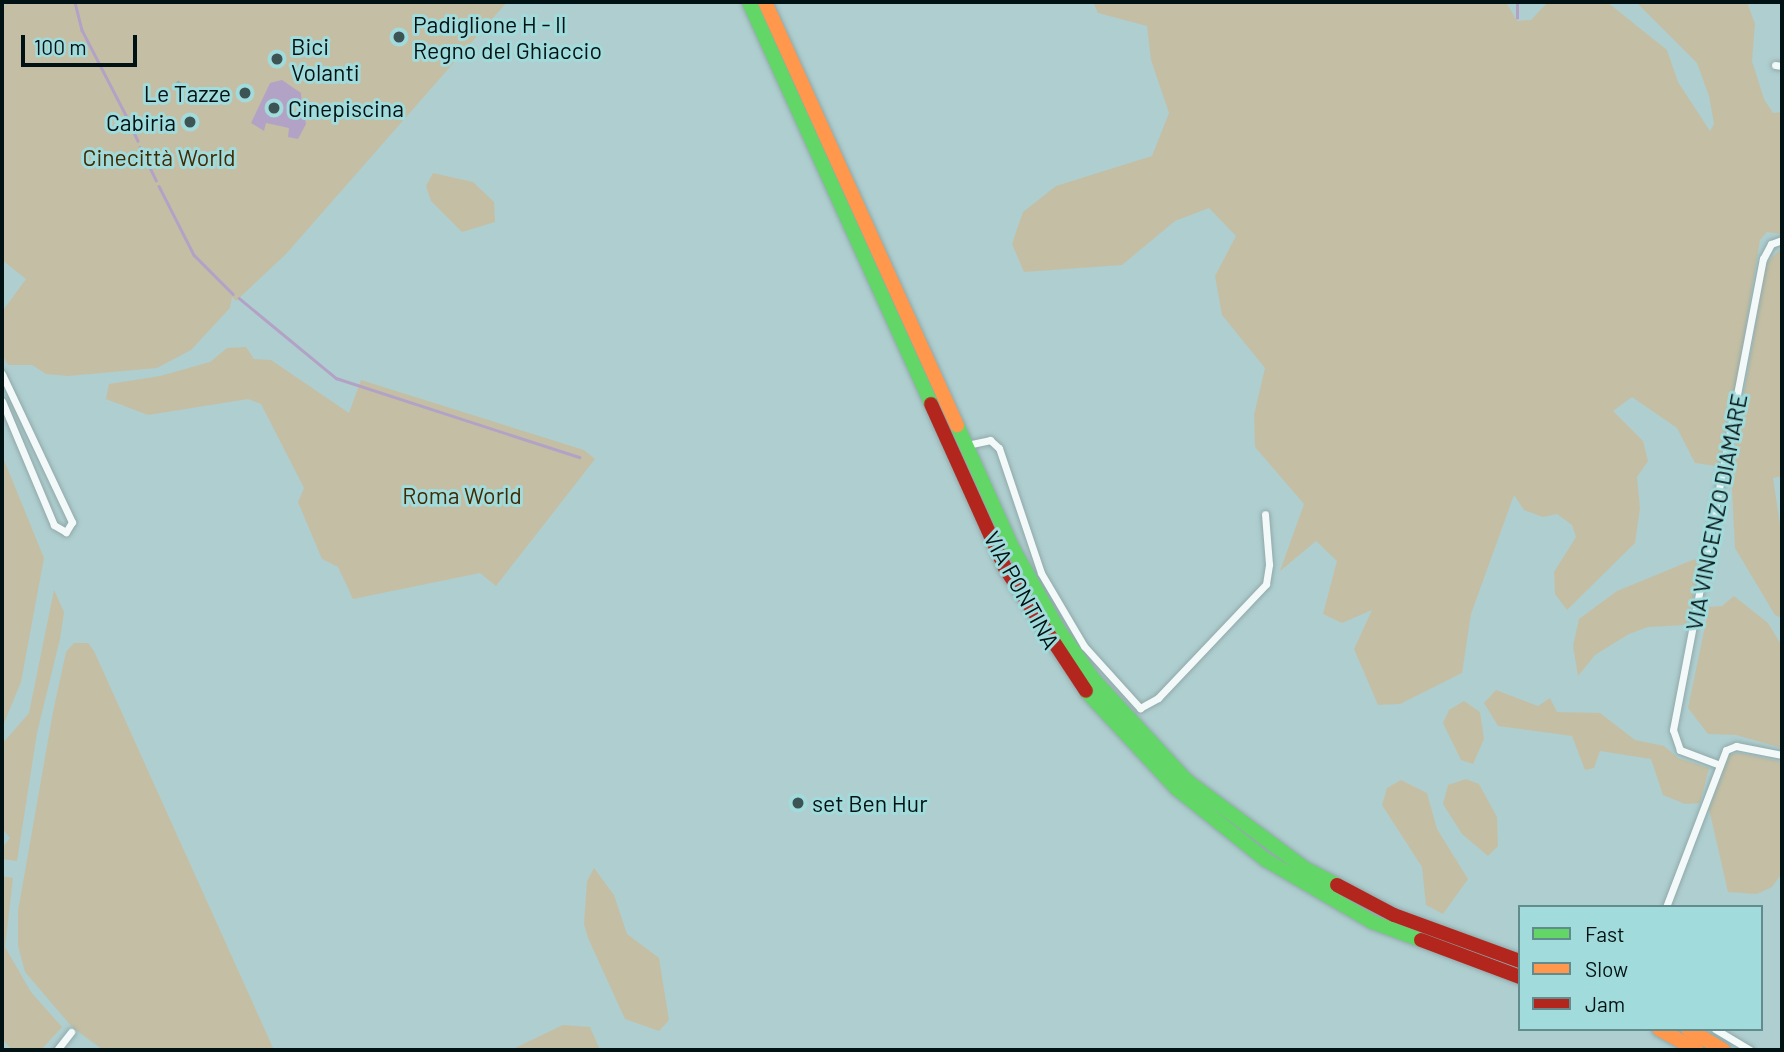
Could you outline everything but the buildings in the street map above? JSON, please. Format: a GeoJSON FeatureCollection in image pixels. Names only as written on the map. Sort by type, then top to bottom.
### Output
{"type":"FeatureCollection","features":[{"type":"Feature","properties":{"kind":"highway"},"geometry":{"type":"LineString","coordinates":[[741,2],[765,51],[779,68]]}},
{"type":"Feature","properties":{"kind":"highway","name":"VIA PONTINA"},"geometry":{"type":"LineString","coordinates":[[749,2],[1005,568],[1082,686],[1177,789],[1266,860],[1381,926],[1518,976]]}},
{"type":"Feature","properties":{"kind":"highway","name":"VIA PONTINA"},"geometry":{"type":"LineString","coordinates":[[765,2],[1012,547],[1058,629],[1115,705],[1186,780],[1259,838],[1350,894],[1428,929],[1518,960]]}},
{"type":"Feature","properties":{"kind":"highway"},"geometry":{"type":"LineString","coordinates":[[1663,1031],[1697,1050]]}},
{"type":"Feature","properties":{"kind":"highway"},"geometry":{"type":"LineString","coordinates":[[1691,1031],[1723,1050]]}},
{"type":"Feature","properties":{"kind":"street","name":"VIA VINCENZO DIAMARE"},"geometry":{"type":"LineString","coordinates":[[1720,765],[1680,750],[1673,730],[1763,259],[1769,246],[1782,240]]}},
{"type":"Feature","properties":{"kind":"street"},"geometry":{"type":"LineString","coordinates":[[2,374],[72,522],[66,532],[54,525],[2,401]]}},
{"type":"Feature","properties":{"kind":"street"},"geometry":{"type":"LineString","coordinates":[[967,445],[990,440],[999,448],[1041,573],[1084,646],[1140,708],[1158,698],[1266,584],[1269,564],[1265,514]]}},
{"type":"Feature","properties":{"kind":"street"},"geometry":{"type":"LineString","coordinates":[[1667,905],[1720,765],[1731,746],[1782,755]]}},
{"type":"Feature","properties":{"kind":"street"},"geometry":{"type":"LineString","coordinates":[[1717,1031],[1750,1050]]}},
{"type":"Feature","properties":{"kind":"street"},"geometry":{"type":"LineString","coordinates":[[57,1050],[71,1032]]}},
{"type":"Feature","properties":{"kind":"green space","name":"Cinecittà World"},"geometry":{"type":"Polygon","coordinates":[[[8,2],[507,2],[286,254],[236,301],[232,297],[230,308],[191,350],[157,368],[68,376],[46,374],[32,365],[8,365],[2,354],[4,309],[26,279],[2,260],[2,9],[8,2]]]}},
{"type":"Feature","properties":{"kind":"green space"},"geometry":{"type":"Polygon","coordinates":[[[1093,2],[1506,2],[1517,21],[1531,20],[1548,2],[1607,2],[1667,50],[1678,82],[1710,131],[1714,124],[1709,96],[1697,63],[1636,2],[1747,2],[1755,24],[1752,61],[1764,99],[1773,113],[1782,112],[1782,234],[1767,232],[1760,240],[1723,467],[1695,463],[1677,428],[1632,397],[1613,411],[1643,441],[1648,461],[1637,477],[1640,508],[1635,543],[1567,610],[1555,594],[1554,572],[1576,537],[1572,525],[1557,514],[1543,517],[1524,510],[1514,495],[1471,614],[1462,673],[1400,704],[1378,705],[1354,649],[1372,610],[1342,623],[1323,614],[1337,561],[1316,541],[1280,571],[1304,504],[1255,447],[1254,415],[1265,368],[1222,315],[1215,276],[1236,236],[1209,208],[1175,221],[1122,265],[1024,272],[1012,244],[1023,212],[1056,186],[1152,156],[1169,113],[1151,60],[1147,26],[1098,13],[1093,2]]]}},
{"type":"Feature","properties":{"kind":"green space"},"geometry":{"type":"Polygon","coordinates":[[[433,173],[473,182],[494,202],[495,222],[462,232],[431,201],[426,186],[433,173]]]}},
{"type":"Feature","properties":{"kind":"green space"},"geometry":{"type":"Polygon","coordinates":[[[1782,248],[1782,476],[1773,478],[1782,538],[1782,618],[1775,615],[1735,548],[1731,470],[1766,263],[1782,248]]]}},
{"type":"Feature","properties":{"kind":"green space","name":"Roma World"},"geometry":{"type":"Polygon","coordinates":[[[246,347],[254,359],[271,360],[349,413],[361,380],[584,450],[595,459],[496,586],[480,573],[353,599],[338,567],[322,559],[298,502],[304,488],[261,404],[248,399],[148,415],[106,399],[109,384],[160,376],[210,362],[227,348],[246,347]]]}},
{"type":"Feature","properties":{"kind":"green space"},"geometry":{"type":"Polygon","coordinates":[[[2,455],[44,558],[21,682],[2,728],[2,455]]]}},
{"type":"Feature","properties":{"kind":"green space"},"geometry":{"type":"Polygon","coordinates":[[[1695,559],[1700,570],[1686,625],[1648,627],[1629,634],[1595,655],[1578,676],[1573,646],[1579,619],[1617,591],[1695,559]]]}},
{"type":"Feature","properties":{"kind":"green space"},"geometry":{"type":"Polygon","coordinates":[[[54,590],[64,612],[60,639],[37,733],[17,861],[2,859],[2,848],[10,838],[2,828],[2,744],[29,713],[54,590]]]}},
{"type":"Feature","properties":{"kind":"green space"},"geometry":{"type":"Polygon","coordinates":[[[1734,596],[1768,623],[1782,646],[1782,748],[1736,735],[1708,734],[1688,708],[1709,607],[1722,606],[1734,596]]]}},
{"type":"Feature","properties":{"kind":"green space"},"geometry":{"type":"Polygon","coordinates":[[[74,643],[88,643],[94,651],[274,1050],[103,1050],[72,1027],[25,972],[18,946],[18,911],[53,712],[66,652],[74,643]]]}},
{"type":"Feature","properties":{"kind":"green space"},"geometry":{"type":"Polygon","coordinates":[[[1496,690],[1538,706],[1550,698],[1557,712],[1600,713],[1635,740],[1664,746],[1678,758],[1709,768],[1700,803],[1685,804],[1663,795],[1651,759],[1600,751],[1594,768],[1585,770],[1572,736],[1498,726],[1484,703],[1496,690]]]}},
{"type":"Feature","properties":{"kind":"green space"},"geometry":{"type":"Polygon","coordinates":[[[1464,701],[1480,712],[1484,739],[1473,764],[1461,760],[1443,723],[1449,710],[1464,701]]]}},
{"type":"Feature","properties":{"kind":"green space"},"geometry":{"type":"Polygon","coordinates":[[[1740,753],[1782,762],[1782,873],[1772,887],[1757,894],[1728,892],[1709,809],[1730,754],[1740,753]]]}},
{"type":"Feature","properties":{"kind":"green space"},"geometry":{"type":"Polygon","coordinates":[[[1466,779],[1479,784],[1497,817],[1498,846],[1488,856],[1462,834],[1443,804],[1448,785],[1466,779]]]}},
{"type":"Feature","properties":{"kind":"green space"},"geometry":{"type":"Polygon","coordinates":[[[1401,780],[1427,793],[1437,829],[1468,879],[1443,914],[1426,905],[1422,867],[1382,805],[1387,788],[1401,780]]]}},
{"type":"Feature","properties":{"kind":"green space"},"geometry":{"type":"Polygon","coordinates":[[[594,868],[614,895],[627,934],[659,958],[669,1020],[659,1031],[625,1019],[588,938],[584,924],[587,881],[594,868]]]}},
{"type":"Feature","properties":{"kind":"green space"},"geometry":{"type":"Polygon","coordinates":[[[2,876],[13,878],[5,947],[31,992],[62,1027],[41,1050],[12,1050],[2,1039],[2,876]]]}},
{"type":"Feature","properties":{"kind":"green space"},"geometry":{"type":"Polygon","coordinates":[[[563,1025],[590,1027],[600,1050],[511,1050],[563,1025]]]}},
{"type":"Feature","properties":{"kind":"shaded area","name":"Cinepiscina"},"geometry":{"type":"Polygon","coordinates":[[[282,80],[301,93],[302,106],[299,102],[287,109],[289,114],[299,115],[303,109],[306,124],[298,139],[288,137],[289,128],[266,123],[264,131],[251,123],[270,83],[282,80]]]}},
{"type":"Feature","properties":{"kind":"waterway"},"geometry":{"type":"LineString","coordinates":[[75,2],[82,30],[129,121]]}},
{"type":"Feature","properties":{"kind":"waterway"},"geometry":{"type":"LineString","coordinates":[[1517,2],[1517,18]]}},
{"type":"Feature","properties":{"kind":"waterway"},"geometry":{"type":"LineString","coordinates":[[132,128],[138,141]]}},
{"type":"Feature","properties":{"kind":"waterway"},"geometry":{"type":"LineString","coordinates":[[140,147],[156,180]]}},
{"type":"Feature","properties":{"kind":"waterway"},"geometry":{"type":"LineString","coordinates":[[159,186],[194,255],[233,294]]}},
{"type":"Feature","properties":{"kind":"waterway"},"geometry":{"type":"LineString","coordinates":[[239,298],[336,378],[579,457]]}},
{"type":"Feature","properties":{"kind":"tunnel"},"geometry":{"type":"LineString","coordinates":[[178,85],[181,82]]}},
{"type":"Feature","properties":{"kind":"traffic: fast"},"geometry":{"type":"LineString","coordinates":[[749,2],[931,404]]}},
{"type":"Feature","properties":{"kind":"traffic: fast"},"geometry":{"type":"LineString","coordinates":[[957,425],[1012,547],[1058,629],[1094,680],[1186,780],[1306,869],[1337,885]]}},
{"type":"Feature","properties":{"kind":"traffic: fast"},"geometry":{"type":"LineString","coordinates":[[1086,691],[1177,789],[1266,860],[1372,922],[1421,940]]}},
{"type":"Feature","properties":{"kind":"traffic: slow"},"geometry":{"type":"LineString","coordinates":[[765,2],[957,425]]}},
{"type":"Feature","properties":{"kind":"traffic: slow"},"geometry":{"type":"LineString","coordinates":[[1663,1031],[1697,1050]]}},
{"type":"Feature","properties":{"kind":"traffic: slow"},"geometry":{"type":"LineString","coordinates":[[1691,1031],[1723,1050]]}},
{"type":"Feature","properties":{"kind":"traffic: jam"},"geometry":{"type":"LineString","coordinates":[[931,404],[1005,568],[1086,691]]}},
{"type":"Feature","properties":{"kind":"traffic: jam"},"geometry":{"type":"LineString","coordinates":[[1337,885],[1394,915],[1518,960]]}},
{"type":"Feature","properties":{"kind":"traffic: jam"},"geometry":{"type":"LineString","coordinates":[[1421,940],[1518,976]]}},
{"type":"Feature","properties":{"kind":"place","name":"Padiglione H - Il Regno del Ghiaccio"},"geometry":{"type":"Point","coordinates":[399,37]}},
{"type":"Feature","properties":{"kind":"place","name":"Bici Volanti"},"geometry":{"type":"Point","coordinates":[277,59]}},
{"type":"Feature","properties":{"kind":"place","name":"Le Tazze"},"geometry":{"type":"Point","coordinates":[245,93]}},
{"type":"Feature","properties":{"kind":"place","name":"Cinepiscina"},"geometry":{"type":"Point","coordinates":[274,108]}},
{"type":"Feature","properties":{"kind":"place","name":"Cabiria"},"geometry":{"type":"Point","coordinates":[190,122]}},
{"type":"Feature","properties":{"kind":"place","name":"set Ben Hur"},"geometry":{"type":"Point","coordinates":[798,803]}}]}
